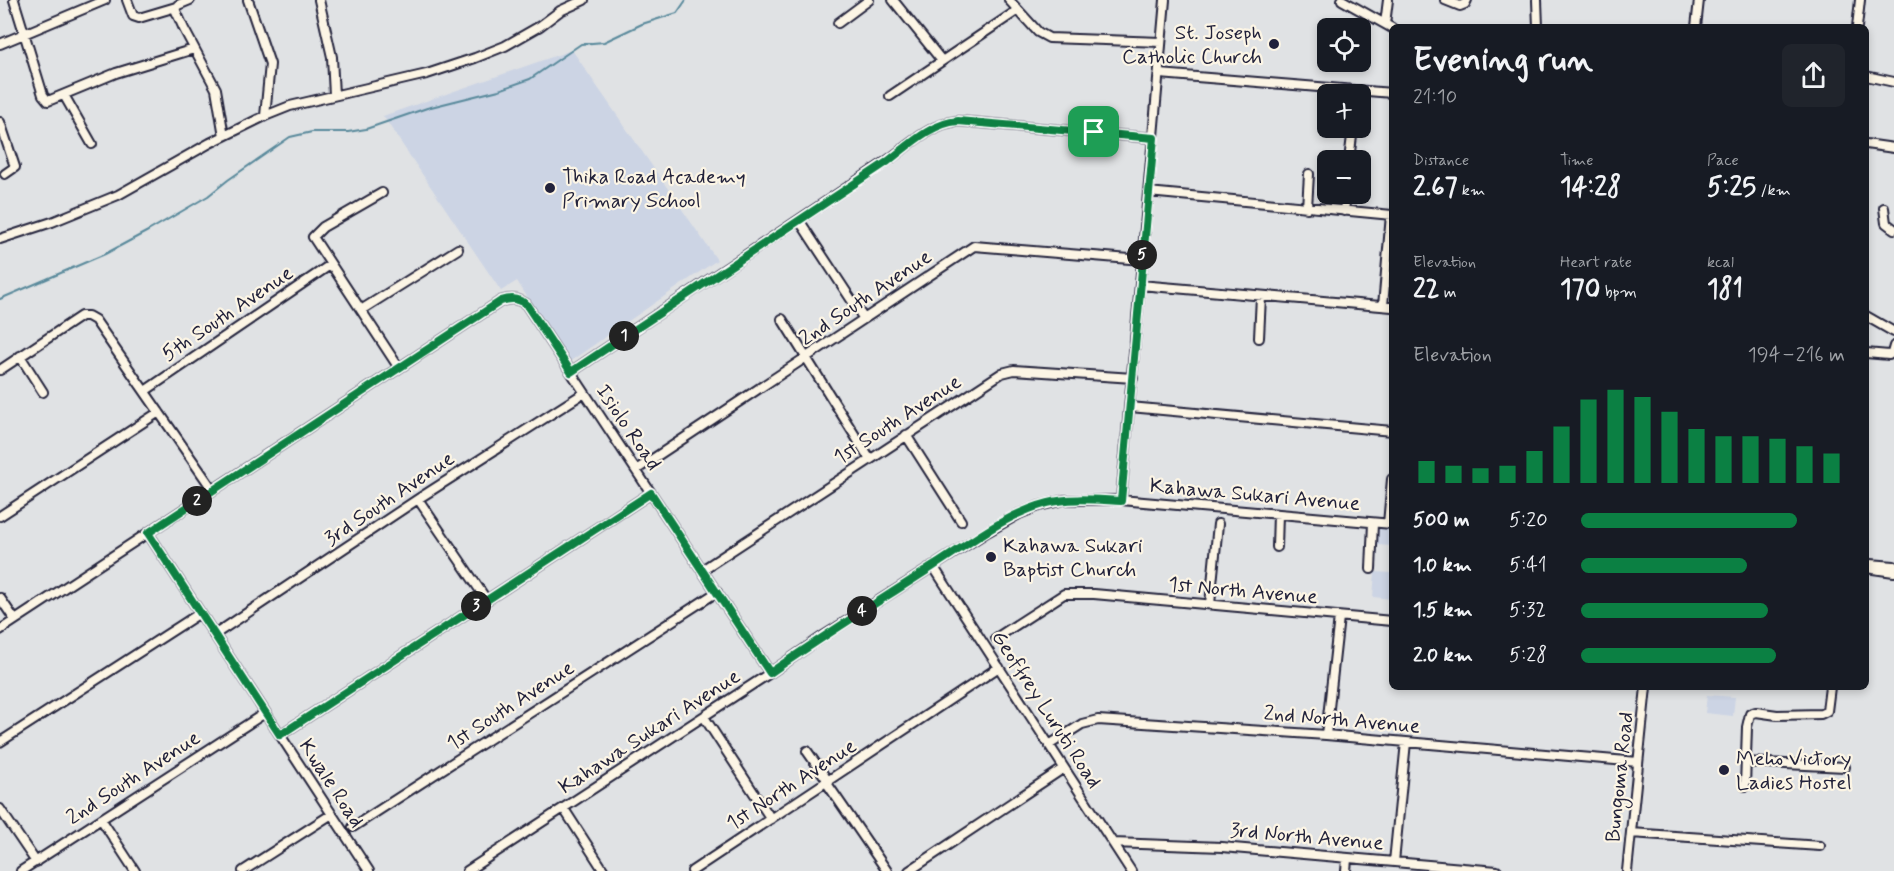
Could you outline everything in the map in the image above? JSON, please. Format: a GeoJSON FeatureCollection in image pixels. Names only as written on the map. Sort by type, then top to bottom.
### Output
{"type":"FeatureCollection","features":[{"type":"Feature","properties":{"kind":"street"},"geometry":{"type":"LineString","coordinates":[[14,0],[45,100],[51,100],[116,73],[194,49]]}},
{"type":"Feature","properties":{"kind":"street"},"geometry":{"type":"LineString","coordinates":[[0,44],[105,0]]}},
{"type":"Feature","properties":{"kind":"street"},"geometry":{"type":"LineString","coordinates":[[127,0],[133,16],[139,18],[176,7],[190,0]]}},
{"type":"Feature","properties":{"kind":"street"},"geometry":{"type":"LineString","coordinates":[[248,0],[270,64],[265,116]]}},
{"type":"Feature","properties":{"kind":"street"},"geometry":{"type":"LineString","coordinates":[[319,0],[332,57],[333,95]]}},
{"type":"Feature","properties":{"kind":"street"},"geometry":{"type":"LineString","coordinates":[[0,239],[52,222],[118,195],[265,116],[290,106],[427,74],[475,58],[505,46],[540,26],[560,11],[584,0]]}},
{"type":"Feature","properties":{"kind":"street"},"geometry":{"type":"LineString","coordinates":[[838,23],[869,0]]}},
{"type":"Feature","properties":{"kind":"street"},"geometry":{"type":"LineString","coordinates":[[893,0],[942,61]]}},
{"type":"Feature","properties":{"kind":"street"},"geometry":{"type":"LineString","coordinates":[[1009,0],[1038,32],[1049,39],[1161,42]]}},
{"type":"Feature","properties":{"kind":"street"},"geometry":{"type":"LineString","coordinates":[[1121,501],[1165,0]]}},
{"type":"Feature","properties":{"kind":"street"},"geometry":{"type":"LineString","coordinates":[[1342,0],[1388,26],[1388,0]]}},
{"type":"Feature","properties":{"kind":"street"},"geometry":{"type":"LineString","coordinates":[[1445,0],[1461,6],[1467,0]]}},
{"type":"Feature","properties":{"kind":"street"},"geometry":{"type":"LineString","coordinates":[[1537,0],[1538,24]]}},
{"type":"Feature","properties":{"kind":"street"},"geometry":{"type":"LineString","coordinates":[[1696,24],[1699,0]]}},
{"type":"Feature","properties":{"kind":"street"},"geometry":{"type":"LineString","coordinates":[[1857,24],[1860,0]]}},
{"type":"Feature","properties":{"kind":"street"},"geometry":{"type":"LineString","coordinates":[[176,7],[176,12],[194,49],[216,89],[224,136]]}},
{"type":"Feature","properties":{"kind":"street"},"geometry":{"type":"LineString","coordinates":[[890,96],[1018,10]]}},
{"type":"Feature","properties":{"kind":"street"},"geometry":{"type":"LineString","coordinates":[[1160,74],[1317,89]]}},
{"type":"Feature","properties":{"kind":"street"},"geometry":{"type":"LineString","coordinates":[[1869,77],[1894,82]]}},
{"type":"Feature","properties":{"kind":"street"},"geometry":{"type":"LineString","coordinates":[[1371,93],[1389,93]]}},
{"type":"Feature","properties":{"kind":"street"},"geometry":{"type":"LineString","coordinates":[[64,95],[92,144]]}},
{"type":"Feature","properties":{"kind":"street"},"geometry":{"type":"LineString","coordinates":[[571,372],[887,162],[934,127],[946,122],[958,121],[1154,138]]}},
{"type":"Feature","properties":{"kind":"street"},"geometry":{"type":"LineString","coordinates":[[0,122],[15,167],[5,174]]}},
{"type":"Feature","properties":{"kind":"street"},"geometry":{"type":"LineString","coordinates":[[1869,144],[1894,148]]}},
{"type":"Feature","properties":{"kind":"street"},"geometry":{"type":"LineString","coordinates":[[1307,208],[1309,174]]}},
{"type":"Feature","properties":{"kind":"street"},"geometry":{"type":"LineString","coordinates":[[1148,192],[1389,215]]}},
{"type":"Feature","properties":{"kind":"street"},"geometry":{"type":"LineString","coordinates":[[0,630],[399,368],[312,237],[323,227],[381,193]]}},
{"type":"Feature","properties":{"kind":"street"},"geometry":{"type":"LineString","coordinates":[[1344,211],[1345,204]]}},
{"type":"Feature","properties":{"kind":"street"},"geometry":{"type":"LineString","coordinates":[[1884,208],[1886,223],[1894,229]]}},
{"type":"Feature","properties":{"kind":"street"},"geometry":{"type":"LineString","coordinates":[[798,220],[864,320]]}},
{"type":"Feature","properties":{"kind":"street"},"geometry":{"type":"LineString","coordinates":[[1383,306],[1389,238]]}},
{"type":"Feature","properties":{"kind":"street","name":"2nd South Avenue"},"geometry":{"type":"LineString","coordinates":[[636,470],[974,246],[1142,260]]}},
{"type":"Feature","properties":{"kind":"street"},"geometry":{"type":"LineString","coordinates":[[361,310],[458,249]]}},
{"type":"Feature","properties":{"kind":"street","name":"5th South Avenue"},"geometry":{"type":"LineString","coordinates":[[145,391],[330,265]]}},
{"type":"Feature","properties":{"kind":"street"},"geometry":{"type":"LineString","coordinates":[[1140,285],[1389,307]]}},
{"type":"Feature","properties":{"kind":"street"},"geometry":{"type":"LineString","coordinates":[[1259,338],[1261,296]]}},
{"type":"Feature","properties":{"kind":"street","name":"Isiolo Road"},"geometry":{"type":"LineString","coordinates":[[399,368],[501,301],[511,298],[519,299],[526,304],[770,673]]}},
{"type":"Feature","properties":{"kind":"street"},"geometry":{"type":"LineString","coordinates":[[0,370],[81,316],[88,316],[95,320],[213,490]]}},
{"type":"Feature","properties":{"kind":"street"},"geometry":{"type":"LineString","coordinates":[[1869,318],[1894,332]]}},
{"type":"Feature","properties":{"kind":"street"},"geometry":{"type":"LineString","coordinates":[[782,320],[869,458]]}},
{"type":"Feature","properties":{"kind":"street"},"geometry":{"type":"LineString","coordinates":[[1869,353],[1889,355],[1894,346]]}},
{"type":"Feature","properties":{"kind":"street"},"geometry":{"type":"LineString","coordinates":[[19,357],[44,392]]}},
{"type":"Feature","properties":{"kind":"street","name":"1st South Avenue"},"geometry":{"type":"LineString","coordinates":[[702,570],[869,458],[1007,370],[1133,378]]}},
{"type":"Feature","properties":{"kind":"street","name":"3rd South Avenue"},"geometry":{"type":"LineString","coordinates":[[214,635],[418,499],[584,393]]}},
{"type":"Feature","properties":{"kind":"street"},"geometry":{"type":"LineString","coordinates":[[1130,407],[1389,431]]}},
{"type":"Feature","properties":{"kind":"street"},"geometry":{"type":"LineString","coordinates":[[0,516],[159,412]]}},
{"type":"Feature","properties":{"kind":"street"},"geometry":{"type":"LineString","coordinates":[[906,435],[961,521]]}},
{"type":"Feature","properties":{"kind":"street"},"geometry":{"type":"LineString","coordinates":[[280,735],[651,493]]}},
{"type":"Feature","properties":{"kind":"street"},"geometry":{"type":"LineString","coordinates":[[418,499],[486,599]]}},
{"type":"Feature","properties":{"kind":"street","name":"Kahawa Sukari Avenue"},"geometry":{"type":"LineString","coordinates":[[467,871],[704,717],[825,635],[1019,513],[1064,500],[1121,501],[1389,524]]}},
{"type":"Feature","properties":{"kind":"street"},"geometry":{"type":"LineString","coordinates":[[1277,547],[1278,514]]}},
{"type":"Feature","properties":{"kind":"street"},"geometry":{"type":"LineString","coordinates":[[1371,568],[1373,523]]}},
{"type":"Feature","properties":{"kind":"street"},"geometry":{"type":"LineString","coordinates":[[1210,604],[1218,524]]}},
{"type":"Feature","properties":{"kind":"street","name":"Kwale Road"},"geometry":{"type":"LineString","coordinates":[[148,533],[332,814],[349,830],[369,871]]}},
{"type":"Feature","properties":{"kind":"street"},"geometry":{"type":"LineString","coordinates":[[1869,566],[1894,566]]}},
{"type":"Feature","properties":{"kind":"street","name":"Geoffrey Luruti Road"},"geometry":{"type":"LineString","coordinates":[[933,567],[1129,870]]}},
{"type":"Feature","properties":{"kind":"street"},"geometry":{"type":"LineString","coordinates":[[1869,567],[1894,572]]}},
{"type":"Feature","properties":{"kind":"street","name":"1st South Avenue"},"geometry":{"type":"LineString","coordinates":[[349,830],[717,592]]}},
{"type":"Feature","properties":{"kind":"street","name":"1st North Avenue"},"geometry":{"type":"LineString","coordinates":[[985,646],[1064,594],[1094,594],[1389,621]]}},
{"type":"Feature","properties":{"kind":"street"},"geometry":{"type":"LineString","coordinates":[[0,598],[15,620]]}},
{"type":"Feature","properties":{"kind":"street"},"geometry":{"type":"LineString","coordinates":[[0,742],[200,613]]}},
{"type":"Feature","properties":{"kind":"street"},"geometry":{"type":"LineString","coordinates":[[1326,735],[1339,616]]}},
{"type":"Feature","properties":{"kind":"street","name":"1st North Avenue"},"geometry":{"type":"LineString","coordinates":[[692,871],[999,667]]}},
{"type":"Feature","properties":{"kind":"street","name":"Bungoma Road"},"geometry":{"type":"LineString","coordinates":[[1628,871],[1646,690]]}},
{"type":"Feature","properties":{"kind":"street"},"geometry":{"type":"LineString","coordinates":[[1745,786],[1750,714],[1756,712],[1777,715],[1821,714],[1827,711],[1830,690]]}},
{"type":"Feature","properties":{"kind":"street","name":"2nd South Avenue"},"geometry":{"type":"LineString","coordinates":[[21,871],[265,713]]}},
{"type":"Feature","properties":{"kind":"street"},"geometry":{"type":"LineString","coordinates":[[704,717],[771,819]]}},
{"type":"Feature","properties":{"kind":"street","name":"2nd North Avenue"},"geometry":{"type":"LineString","coordinates":[[1049,745],[1082,724],[1098,720],[1326,735],[1638,762]]}},
{"type":"Feature","properties":{"kind":"street"},"geometry":{"type":"LineString","coordinates":[[1394,862],[1406,742]]}},
{"type":"Feature","properties":{"kind":"street"},"geometry":{"type":"LineString","coordinates":[[807,751],[887,871]]}},
{"type":"Feature","properties":{"kind":"street"},"geometry":{"type":"LineString","coordinates":[[1746,762],[1845,767]]}},
{"type":"Feature","properties":{"kind":"street"},"geometry":{"type":"LineString","coordinates":[[909,871],[1064,768]]}},
{"type":"Feature","properties":{"kind":"street"},"geometry":{"type":"LineString","coordinates":[[564,808],[604,871]]}},
{"type":"Feature","properties":{"kind":"street"},"geometry":{"type":"LineString","coordinates":[[0,809],[36,862]]}},
{"type":"Feature","properties":{"kind":"street"},"geometry":{"type":"LineString","coordinates":[[243,871],[332,814]]}},
{"type":"Feature","properties":{"kind":"street"},"geometry":{"type":"LineString","coordinates":[[101,819],[135,871]]}},
{"type":"Feature","properties":{"kind":"street"},"geometry":{"type":"LineString","coordinates":[[1631,833],[1820,846]]}},
{"type":"Feature","properties":{"kind":"street","name":"3rd North Avenue"},"geometry":{"type":"LineString","coordinates":[[1113,843],[1222,847],[1497,871]]}},
{"type":"Feature","properties":{"kind":"street"},"geometry":{"type":"LineString","coordinates":[[1346,871],[1347,859]]}},
{"type":"Feature","properties":{"kind":"shaded area","name":"Thika Road Academy Primary School"},"geometry":{"type":"Polygon","coordinates":[[[572,50],[717,260],[569,362],[517,281],[501,291],[383,116],[572,50]]]}},
{"type":"Feature","properties":{"kind":"shaded area"},"geometry":{"type":"Polygon","coordinates":[[[1378,528],[1389,529],[1389,546],[1377,545],[1378,528]]]}},
{"type":"Feature","properties":{"kind":"shaded area"},"geometry":{"type":"Polygon","coordinates":[[[1375,572],[1389,573],[1389,599],[1373,597],[1375,572]]]}},
{"type":"Feature","properties":{"kind":"shaded area"},"geometry":{"type":"Polygon","coordinates":[[[1707,695],[1735,697],[1733,716],[1705,713],[1707,695]]]}},
{"type":"Feature","properties":{"kind":"waterway"},"geometry":{"type":"LineString","coordinates":[[0,299],[105,254],[148,231],[208,196],[290,137],[312,132],[348,132],[366,129],[427,108],[499,90],[530,79],[581,44],[604,42],[642,24],[677,13],[686,0]]}},
{"type":"Feature","properties":{"kind":"place","name":"St. Joseph Catholic Church"},"geometry":{"type":"Point","coordinates":[1274,44]}},
{"type":"Feature","properties":{"kind":"place","name":"Thika Road Academy Primary School"},"geometry":{"type":"Point","coordinates":[550,188]}},
{"type":"Feature","properties":{"kind":"place","name":"Kahawa Sukari Baptist Church"},"geometry":{"type":"Point","coordinates":[991,557]}},
{"type":"Feature","properties":{"kind":"place","name":"Meho Victory Ladies Hostel"},"geometry":{"type":"Point","coordinates":[1724,770]}},
{"type":"Feature","properties":{"kind":"route"},"geometry":{"type":"LineString","coordinates":[[958,121],[1094,132],[1154,138],[1121,501],[1064,500],[1019,513],[825,635],[770,673],[651,493],[280,735],[148,533],[501,301],[511,298],[519,299],[526,304],[571,372],[887,162],[934,127],[946,122],[958,121]]}}]}
